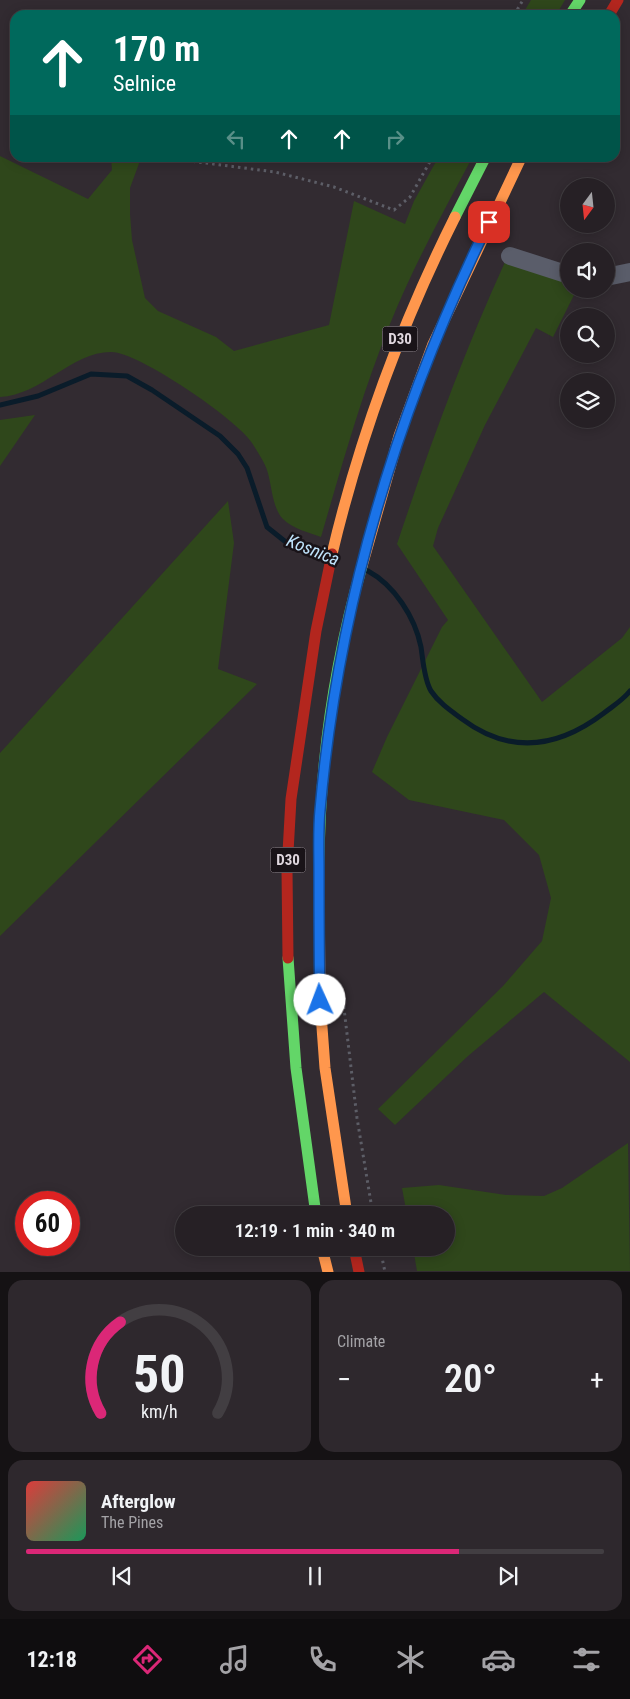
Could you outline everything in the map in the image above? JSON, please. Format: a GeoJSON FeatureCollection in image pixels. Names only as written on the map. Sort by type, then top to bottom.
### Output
{"type":"FeatureCollection","features":[{"type":"Feature","properties":{"kind":"main road","name":"D30"},"geometry":{"type":"LineString","coordinates":[[315,1206],[294,1058],[286,935],[289,819],[305,689],[321,596],[337,529],[368,427],[403,330],[483,162]]}},
{"type":"Feature","properties":{"kind":"main road","name":"D30"},"geometry":{"type":"LineString","coordinates":[[346,1206],[325,1068],[319,937],[320,812],[332,700],[350,604],[399,436],[433,344],[519,162]]}},
{"type":"Feature","properties":{"kind":"main road"},"geometry":{"type":"LineString","coordinates":[[324,1256],[328,1272]]}},
{"type":"Feature","properties":{"kind":"main road"},"geometry":{"type":"LineString","coordinates":[[356,1256],[359,1272]]}},
{"type":"Feature","properties":{"kind":"street"},"geometry":{"type":"LineString","coordinates":[[510,256],[560,272]]}},
{"type":"Feature","properties":{"kind":"street"},"geometry":{"type":"LineString","coordinates":[[615,275],[630,272]]}},
{"type":"Feature","properties":{"kind":"path"},"geometry":{"type":"LineString","coordinates":[[198,162],[275,172],[334,187],[394,210],[410,198],[430,162]]}},
{"type":"Feature","properties":{"kind":"path"},"geometry":{"type":"LineString","coordinates":[[341,990],[372,1206]]}},
{"type":"Feature","properties":{"kind":"path"},"geometry":{"type":"LineString","coordinates":[[382,1256],[385,1272]]}},
{"type":"Feature","properties":{"kind":"green space"},"geometry":{"type":"Polygon","coordinates":[[[531,0],[565,0],[559,10],[525,10],[531,0]]]}},
{"type":"Feature","properties":{"kind":"green space"},"geometry":{"type":"Polygon","coordinates":[[[0,156],[88,199],[112,170],[111,162],[140,162],[130,188],[130,214],[132,240],[145,298],[158,311],[216,337],[234,351],[329,325],[354,201],[405,224],[414,201],[436,162],[470,162],[418,261],[390,324],[361,403],[321,537],[291,525],[279,514],[274,503],[266,467],[243,432],[186,388],[163,374],[124,355],[111,352],[96,354],[69,366],[29,389],[0,397],[0,156]]]}},
{"type":"Feature","properties":{"kind":"green space"},"geometry":{"type":"Polygon","coordinates":[[[505,262],[560,280],[560,298],[572,298],[568,308],[560,308],[560,323],[553,337],[536,328],[485,425],[438,528],[433,546],[542,702],[622,638],[630,627],[630,1062],[544,992],[468,1056],[395,1125],[378,1109],[503,986],[542,941],[551,898],[539,855],[504,820],[409,800],[372,772],[387,737],[442,627],[448,620],[397,544],[421,472],[475,331],[505,262]]]}},
{"type":"Feature","properties":{"kind":"green space"},"geometry":{"type":"Polygon","coordinates":[[[35,415],[0,466],[0,420],[35,415]]]}},
{"type":"Feature","properties":{"kind":"green space"},"geometry":{"type":"Polygon","coordinates":[[[228,501],[234,543],[218,669],[257,684],[0,936],[0,753],[228,501]]]}},
{"type":"Feature","properties":{"kind":"green space"},"geometry":{"type":"Polygon","coordinates":[[[628,1143],[630,1271],[417,1271],[414,1256],[455,1256],[455,1206],[405,1206],[402,1188],[439,1185],[506,1195],[544,1196],[562,1188],[628,1143]]]}},
{"type":"Feature","properties":{"kind":"waterway","name":"Kosnica"},"geometry":{"type":"LineString","coordinates":[[0,405],[38,396],[91,374],[127,376],[152,390],[220,436],[238,454],[247,468],[267,527],[287,543],[324,557]]}},
{"type":"Feature","properties":{"kind":"waterway","name":"Kosnica"},"geometry":{"type":"LineString","coordinates":[[368,571],[395,593],[414,624],[421,647],[425,675],[431,691],[445,706],[480,731],[516,742],[534,743],[552,740],[587,725],[618,703],[630,691]]}},
{"type":"Feature","properties":{"kind":"traffic: fast"},"geometry":{"type":"LineString","coordinates":[[573,10],[580,0]]}},
{"type":"Feature","properties":{"kind":"traffic: fast"},"geometry":{"type":"LineString","coordinates":[[455,217],[483,162]]}},
{"type":"Feature","properties":{"kind":"traffic: fast"},"geometry":{"type":"LineString","coordinates":[[319,870],[322,793],[330,716],[343,640],[362,566]]}},
{"type":"Feature","properties":{"kind":"traffic: fast"},"geometry":{"type":"LineString","coordinates":[[288,958],[296,1068],[315,1206]]}},
{"type":"Feature","properties":{"kind":"traffic: slow"},"geometry":{"type":"LineString","coordinates":[[362,566],[399,436],[433,344],[519,162]]}},
{"type":"Feature","properties":{"kind":"traffic: slow"},"geometry":{"type":"LineString","coordinates":[[332,554],[355,467],[384,382],[417,299],[455,217]]}},
{"type":"Feature","properties":{"kind":"traffic: slow"},"geometry":{"type":"LineString","coordinates":[[319,870],[320,1000],[325,1068],[346,1206]]}},
{"type":"Feature","properties":{"kind":"traffic: slow"},"geometry":{"type":"LineString","coordinates":[[324,1256],[328,1272]]}},
{"type":"Feature","properties":{"kind":"traffic: jam"},"geometry":{"type":"LineString","coordinates":[[612,10],[618,0]]}},
{"type":"Feature","properties":{"kind":"traffic: jam"},"geometry":{"type":"LineString","coordinates":[[288,958],[287,870],[291,799],[316,631],[332,554]]}},
{"type":"Feature","properties":{"kind":"traffic: jam"},"geometry":{"type":"LineString","coordinates":[[356,1256],[359,1272]]}},
{"type":"Feature","properties":{"kind":"route"},"geometry":{"type":"LineString","coordinates":[[320,1000],[320,812],[332,700],[350,604],[399,436],[433,344],[489,222]]}}]}
